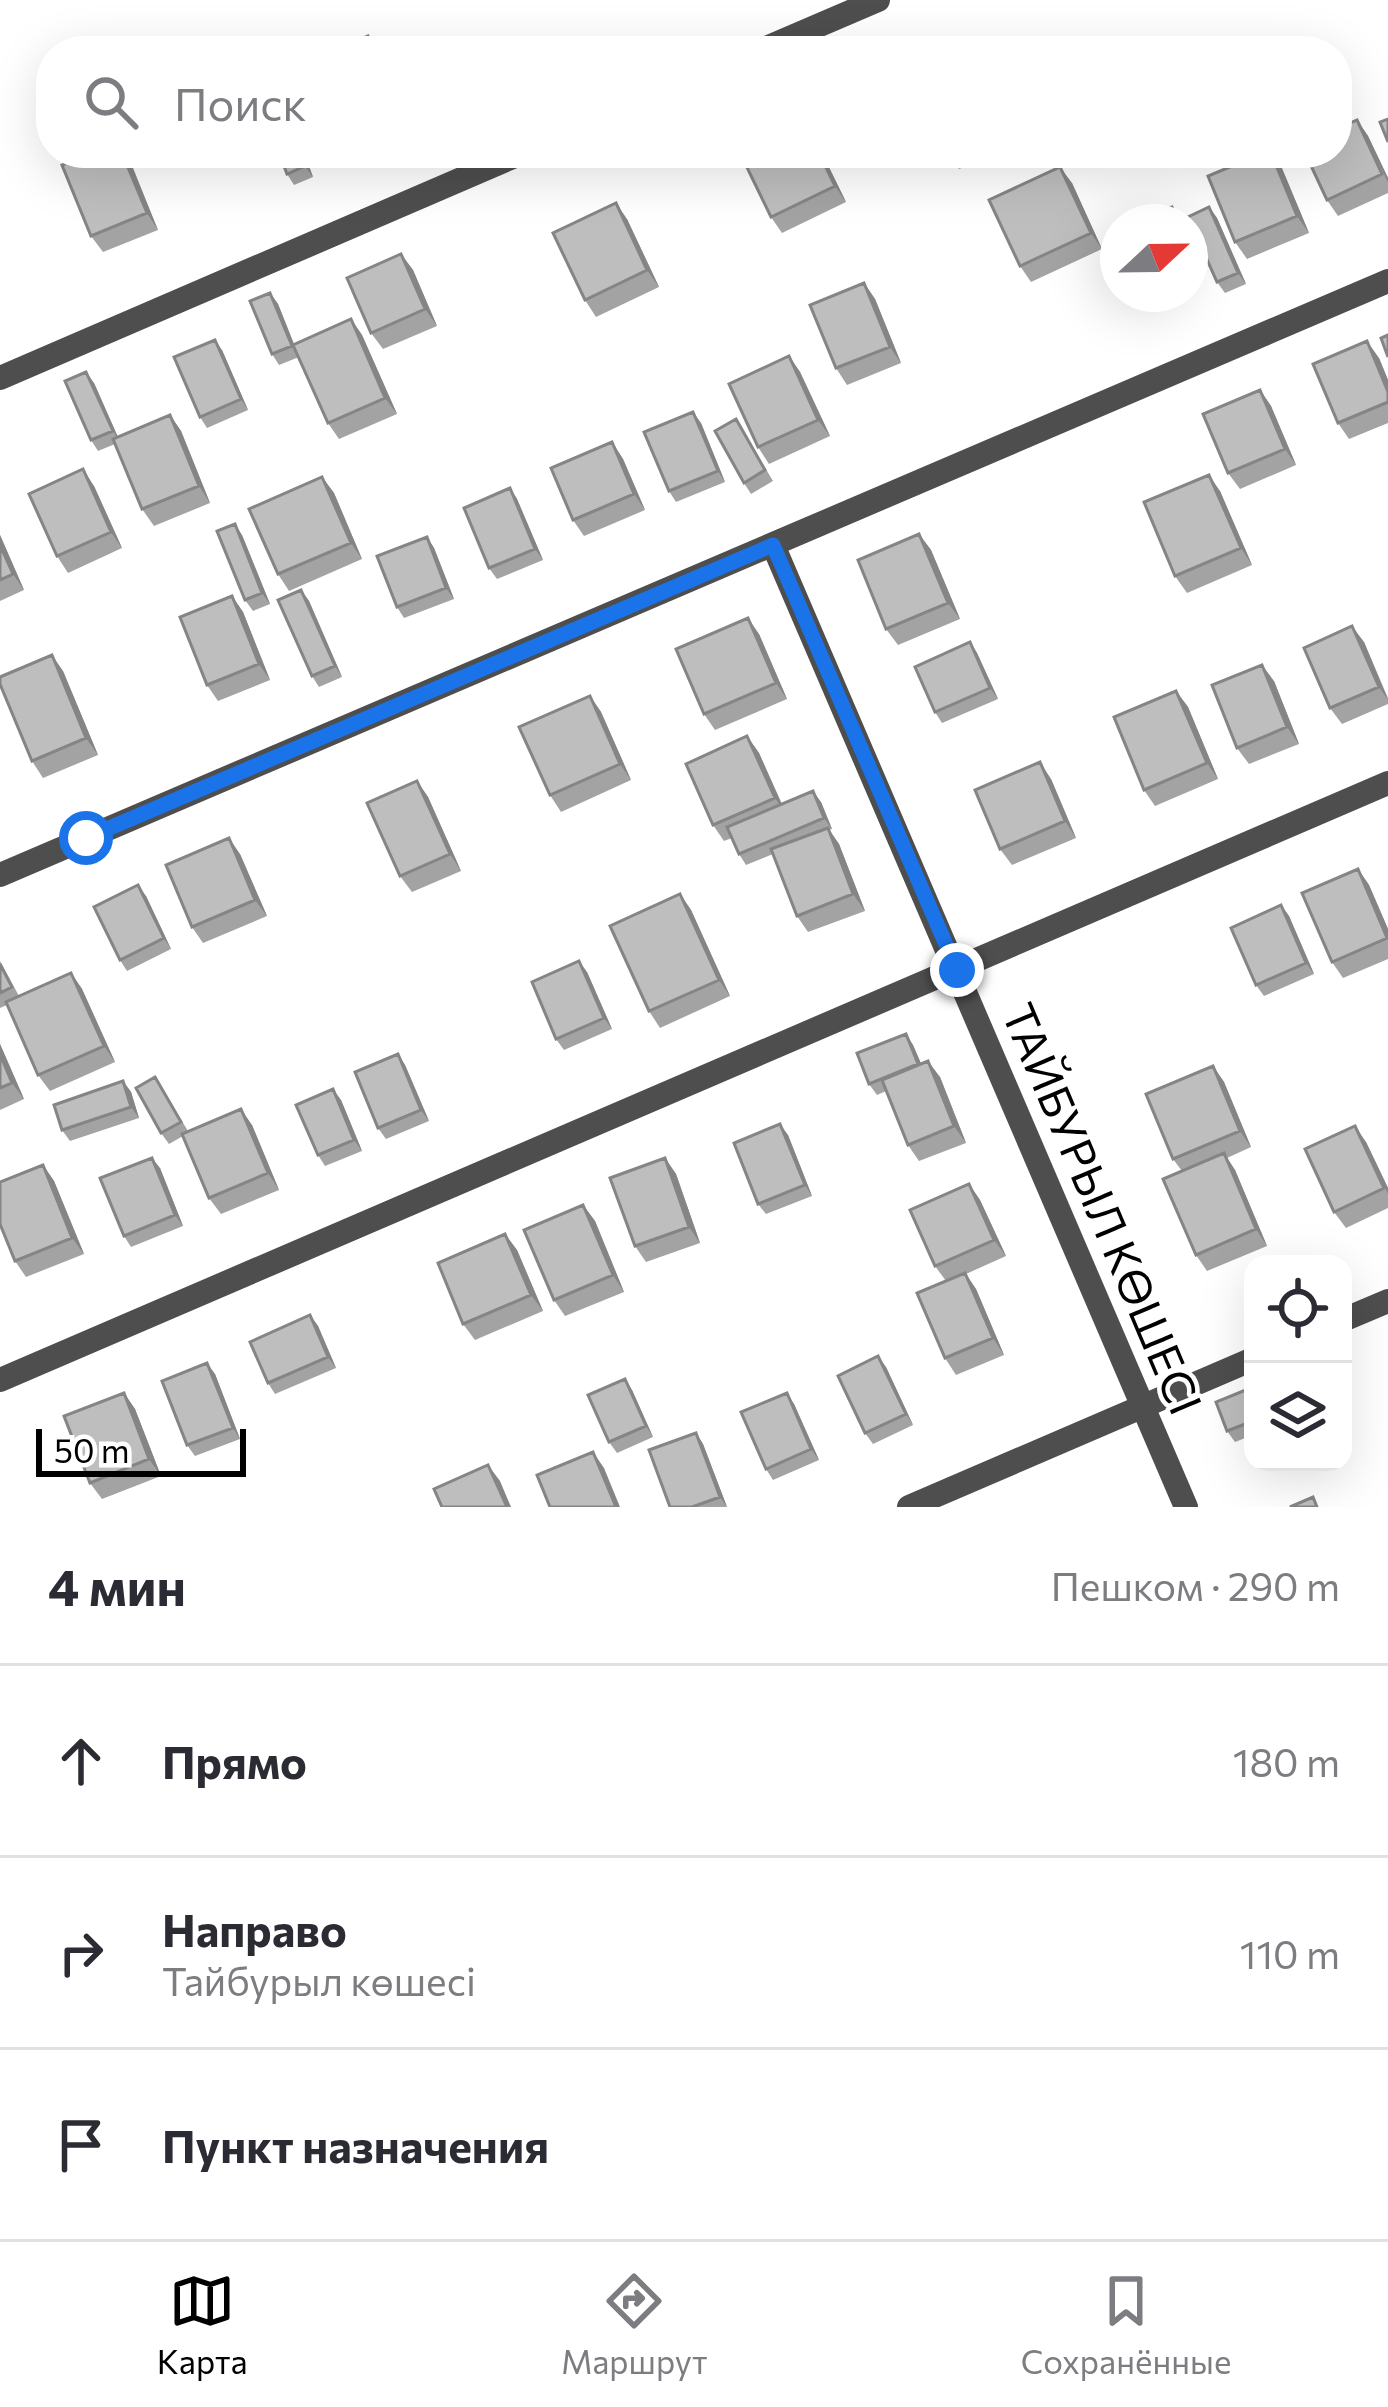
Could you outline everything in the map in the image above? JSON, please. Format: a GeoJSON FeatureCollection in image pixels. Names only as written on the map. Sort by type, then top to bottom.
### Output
{"type":"FeatureCollection","features":[{"type":"Feature","properties":{"kind":"street"},"geometry":{"type":"LineString","coordinates":[[794,36],[878,0]]}},
{"type":"Feature","properties":{"kind":"street"},"geometry":{"type":"LineString","coordinates":[[0,377],[487,168]]}},
{"type":"Feature","properties":{"kind":"street"},"geometry":{"type":"LineString","coordinates":[[0,875],[1388,280]]}},
{"type":"Feature","properties":{"kind":"street","name":"ТАЙБУРЫЛ КӨШЕСІ"},"geometry":{"type":"LineString","coordinates":[[773,545],[1186,1507]]}},
{"type":"Feature","properties":{"kind":"street"},"geometry":{"type":"LineString","coordinates":[[0,1380],[1388,783]]}},
{"type":"Feature","properties":{"kind":"street"},"geometry":{"type":"LineString","coordinates":[[1352,1316],[1388,1301]]}},
{"type":"Feature","properties":{"kind":"street"},"geometry":{"type":"LineString","coordinates":[[909,1507],[1244,1363]]}},
{"type":"Feature","properties":{"kind":"building"},"geometry":{"type":"Polygon","coordinates":[[[1388,119],[1388,142],[1380,122],[1388,119]]]}},
{"type":"Feature","properties":{"kind":"building"},"geometry":{"type":"Polygon","coordinates":[[[1357,120],[1382,174],[1327,200],[1312,168],[1352,168],[1352,122],[1357,120]]]}},
{"type":"Feature","properties":{"kind":"building"},"geometry":{"type":"Polygon","coordinates":[[[63,168],[128,168],[147,213],[91,236],[63,168]]]}},
{"type":"Feature","properties":{"kind":"building"},"geometry":{"type":"Polygon","coordinates":[[[747,168],[826,168],[835,186],[771,217],[747,168]]]}},
{"type":"Feature","properties":{"kind":"building"},"geometry":{"type":"Polygon","coordinates":[[[1060,168],[1091,233],[1020,266],[989,200],[1060,168]]]}},
{"type":"Feature","properties":{"kind":"building"},"geometry":{"type":"Polygon","coordinates":[[[1227,168],[1277,168],[1297,216],[1235,242],[1208,176],[1227,168]]]}},
{"type":"Feature","properties":{"kind":"building"},"geometry":{"type":"Polygon","coordinates":[[[616,203],[647,270],[585,300],[553,233],[616,203]]]}},
{"type":"Feature","properties":{"kind":"building"},"geometry":{"type":"Polygon","coordinates":[[[1208,207],[1238,273],[1217,282],[1208,262],[1208,207]]]}},
{"type":"Feature","properties":{"kind":"building"},"geometry":{"type":"Polygon","coordinates":[[[401,254],[425,309],[371,333],[347,278],[401,254]]]}},
{"type":"Feature","properties":{"kind":"building"},"geometry":{"type":"Polygon","coordinates":[[[864,283],[890,347],[836,368],[810,305],[864,283]]]}},
{"type":"Feature","properties":{"kind":"building"},"geometry":{"type":"Polygon","coordinates":[[[270,293],[292,346],[272,354],[250,301],[270,293]]]}},
{"type":"Feature","properties":{"kind":"building"},"geometry":{"type":"Polygon","coordinates":[[[351,319],[385,398],[328,423],[293,345],[351,319]]]}},
{"type":"Feature","properties":{"kind":"building"},"geometry":{"type":"Polygon","coordinates":[[[215,340],[241,399],[200,417],[174,357],[215,340]]]}},
{"type":"Feature","properties":{"kind":"building"},"geometry":{"type":"Polygon","coordinates":[[[1367,341],[1388,402],[1338,423],[1313,364],[1367,341]]]}},
{"type":"Feature","properties":{"kind":"building"},"geometry":{"type":"Polygon","coordinates":[[[789,356],[818,420],[758,447],[729,384],[789,356]]]}},
{"type":"Feature","properties":{"kind":"building"},"geometry":{"type":"Polygon","coordinates":[[[86,372],[113,431],[91,440],[65,381],[86,372]]]}},
{"type":"Feature","properties":{"kind":"building"},"geometry":{"type":"Polygon","coordinates":[[[1260,390],[1285,449],[1228,473],[1203,414],[1260,390]]]}},
{"type":"Feature","properties":{"kind":"building"},"geometry":{"type":"Polygon","coordinates":[[[693,412],[718,471],[669,491],[644,432],[693,412]]]}},
{"type":"Feature","properties":{"kind":"building"},"geometry":{"type":"Polygon","coordinates":[[[170,415],[199,486],[142,509],[113,439],[170,415]]]}},
{"type":"Feature","properties":{"kind":"building"},"geometry":{"type":"Polygon","coordinates":[[[736,419],[765,470],[744,483],[715,431],[736,419]]]}},
{"type":"Feature","properties":{"kind":"building"},"geometry":{"type":"Polygon","coordinates":[[[612,442],[634,494],[573,520],[551,468],[612,442]]]}},
{"type":"Feature","properties":{"kind":"building"},"geometry":{"type":"Polygon","coordinates":[[[83,469],[111,532],[57,556],[29,494],[83,469]]]}},
{"type":"Feature","properties":{"kind":"building"},"geometry":{"type":"Polygon","coordinates":[[[1209,475],[1241,548],[1175,576],[1144,502],[1209,475]]]}},
{"type":"Feature","properties":{"kind":"building"},"geometry":{"type":"Polygon","coordinates":[[[322,477],[351,543],[278,574],[249,509],[322,477]]]}},
{"type":"Feature","properties":{"kind":"building"},"geometry":{"type":"Polygon","coordinates":[[[510,488],[535,549],[489,568],[464,508],[510,488]]]}},
{"type":"Feature","properties":{"kind":"building"},"geometry":{"type":"Polygon","coordinates":[[[235,524],[262,593],[245,600],[217,531],[235,524]]]}},
{"type":"Feature","properties":{"kind":"building"},"geometry":{"type":"Polygon","coordinates":[[[919,534],[948,603],[886,629],[858,560],[919,534]]]}},
{"type":"Feature","properties":{"kind":"building"},"geometry":{"type":"Polygon","coordinates":[[[427,537],[446,588],[397,607],[377,556],[427,537]]]}},
{"type":"Feature","properties":{"kind":"building"},"geometry":{"type":"Polygon","coordinates":[[[0,545],[13,574],[0,580],[0,545]]]}},
{"type":"Feature","properties":{"kind":"building"},"geometry":{"type":"Polygon","coordinates":[[[301,590],[335,666],[312,676],[278,600],[301,590]]]}},
{"type":"Feature","properties":{"kind":"building"},"geometry":{"type":"Polygon","coordinates":[[[232,596],[259,664],[207,685],[180,617],[232,596]]]}},
{"type":"Feature","properties":{"kind":"building"},"geometry":{"type":"Polygon","coordinates":[[[748,618],[776,683],[704,714],[676,649],[748,618]]]}},
{"type":"Feature","properties":{"kind":"building"},"geometry":{"type":"Polygon","coordinates":[[[1352,626],[1379,687],[1330,708],[1304,648],[1352,626]]]}},
{"type":"Feature","properties":{"kind":"building"},"geometry":{"type":"Polygon","coordinates":[[[970,642],[990,688],[935,712],[915,667],[970,642]]]}},
{"type":"Feature","properties":{"kind":"building"},"geometry":{"type":"Polygon","coordinates":[[[52,655],[86,738],[32,761],[0,677],[52,655]]]}},
{"type":"Feature","properties":{"kind":"building"},"geometry":{"type":"Polygon","coordinates":[[[1262,665],[1287,727],[1237,748],[1212,685],[1262,665]]]}},
{"type":"Feature","properties":{"kind":"building"},"geometry":{"type":"Polygon","coordinates":[[[1176,691],[1207,763],[1144,790],[1114,717],[1176,691]]]}},
{"type":"Feature","properties":{"kind":"building"},"geometry":{"type":"Polygon","coordinates":[[[590,696],[620,764],[550,795],[519,727],[590,696]]]}},
{"type":"Feature","properties":{"kind":"building"},"geometry":{"type":"Polygon","coordinates":[[[747,736],[775,798],[713,825],[686,764],[747,736]]]}},
{"type":"Feature","properties":{"kind":"building"},"geometry":{"type":"Polygon","coordinates":[[[1040,762],[1065,821],[1000,849],[975,790],[1040,762]]]}},
{"type":"Feature","properties":{"kind":"building"},"geometry":{"type":"Polygon","coordinates":[[[417,781],[450,854],[400,876],[367,803],[417,781]]]}},
{"type":"Feature","properties":{"kind":"building"},"geometry":{"type":"Polygon","coordinates":[[[813,791],[824,818],[739,854],[727,827],[813,791]]]}},
{"type":"Feature","properties":{"kind":"building"},"geometry":{"type":"Polygon","coordinates":[[[828,828],[853,894],[797,916],[771,849],[828,828]]]}},
{"type":"Feature","properties":{"kind":"building"},"geometry":{"type":"Polygon","coordinates":[[[229,838],[255,900],[192,927],[166,865],[229,838]]]}},
{"type":"Feature","properties":{"kind":"building"},"geometry":{"type":"Polygon","coordinates":[[[1358,869],[1387,938],[1332,962],[1302,893],[1358,869]]]}},
{"type":"Feature","properties":{"kind":"building"},"geometry":{"type":"Polygon","coordinates":[[[138,885],[164,938],[120,960],[94,907],[138,885]]]}},
{"type":"Feature","properties":{"kind":"building"},"geometry":{"type":"Polygon","coordinates":[[[680,894],[719,980],[649,1011],[610,926],[680,894]]]}},
{"type":"Feature","properties":{"kind":"building"},"geometry":{"type":"Polygon","coordinates":[[[1281,905],[1306,963],[1256,985],[1231,928],[1281,905]]]}},
{"type":"Feature","properties":{"kind":"building"},"geometry":{"type":"Polygon","coordinates":[[[579,961],[604,1018],[556,1039],[532,982],[579,961]]]}},
{"type":"Feature","properties":{"kind":"building"},"geometry":{"type":"Polygon","coordinates":[[[0,964],[12,987],[0,993],[0,964]]]}},
{"type":"Feature","properties":{"kind":"building"},"geometry":{"type":"Polygon","coordinates":[[[71,973],[104,1046],[38,1075],[6,1002],[71,973]]]}},
{"type":"Feature","properties":{"kind":"building"},"geometry":{"type":"Polygon","coordinates":[[[906,1034],[918,1064],[869,1084],[857,1053],[906,1034]]]}},
{"type":"Feature","properties":{"kind":"building"},"geometry":{"type":"Polygon","coordinates":[[[0,1054],[12,1083],[0,1088],[0,1054]]]}},
{"type":"Feature","properties":{"kind":"building"},"geometry":{"type":"Polygon","coordinates":[[[398,1054],[421,1110],[378,1128],[355,1072],[398,1054]]]}},
{"type":"Feature","properties":{"kind":"building"},"geometry":{"type":"Polygon","coordinates":[[[928,1061],[954,1126],[908,1145],[882,1080],[928,1061]]]}},
{"type":"Feature","properties":{"kind":"building"},"geometry":{"type":"Polygon","coordinates":[[[1213,1066],[1240,1131],[1173,1159],[1146,1094],[1213,1066]]]}},
{"type":"Feature","properties":{"kind":"building"},"geometry":{"type":"Polygon","coordinates":[[[155,1077],[181,1122],[161,1133],[136,1088],[155,1077]]]}},
{"type":"Feature","properties":{"kind":"building"},"geometry":{"type":"Polygon","coordinates":[[[123,1081],[131,1107],[62,1130],[54,1105],[123,1081]]]}},
{"type":"Feature","properties":{"kind":"building"},"geometry":{"type":"Polygon","coordinates":[[[333,1089],[354,1140],[318,1155],[296,1105],[333,1089]]]}},
{"type":"Feature","properties":{"kind":"building"},"geometry":{"type":"Polygon","coordinates":[[[241,1109],[268,1173],[209,1198],[182,1134],[241,1109]]]}},
{"type":"Feature","properties":{"kind":"building"},"geometry":{"type":"Polygon","coordinates":[[[780,1124],[805,1185],[758,1204],[734,1143],[780,1124]]]}},
{"type":"Feature","properties":{"kind":"building"},"geometry":{"type":"Polygon","coordinates":[[[1355,1126],[1384,1188],[1334,1212],[1305,1149],[1355,1126]]]}},
{"type":"Feature","properties":{"kind":"building"},"geometry":{"type":"Polygon","coordinates":[[[1224,1153],[1256,1229],[1196,1255],[1163,1179],[1224,1153]]]}},
{"type":"Feature","properties":{"kind":"building"},"geometry":{"type":"Polygon","coordinates":[[[152,1158],[175,1215],[124,1236],[100,1178],[152,1158]]]}},
{"type":"Feature","properties":{"kind":"building"},"geometry":{"type":"Polygon","coordinates":[[[665,1158],[689,1227],[635,1246],[610,1178],[665,1158]]]}},
{"type":"Feature","properties":{"kind":"building"},"geometry":{"type":"Polygon","coordinates":[[[43,1165],[72,1238],[15,1261],[0,1224],[0,1182],[43,1165]]]}},
{"type":"Feature","properties":{"kind":"building"},"geometry":{"type":"Polygon","coordinates":[[[969,1184],[994,1240],[935,1266],[910,1210],[969,1184]]]}},
{"type":"Feature","properties":{"kind":"building"},"geometry":{"type":"Polygon","coordinates":[[[583,1205],[613,1275],[554,1300],[524,1230],[583,1205]]]}},
{"type":"Feature","properties":{"kind":"building"},"geometry":{"type":"Polygon","coordinates":[[[505,1234],[531,1295],[463,1324],[438,1263],[505,1234]]]}},
{"type":"Feature","properties":{"kind":"building"},"geometry":{"type":"Polygon","coordinates":[[[965,1273],[993,1338],[945,1358],[917,1293],[965,1273]]]}},
{"type":"Feature","properties":{"kind":"building"},"geometry":{"type":"Polygon","coordinates":[[[310,1315],[328,1357],[268,1383],[250,1342],[310,1315]]]}},
{"type":"Feature","properties":{"kind":"building"},"geometry":{"type":"Polygon","coordinates":[[[878,1356],[906,1414],[865,1433],[838,1376],[878,1356]]]}},
{"type":"Feature","properties":{"kind":"building"},"geometry":{"type":"Polygon","coordinates":[[[207,1363],[233,1428],[187,1445],[162,1381],[207,1363]]]}},
{"type":"Feature","properties":{"kind":"building"},"geometry":{"type":"Polygon","coordinates":[[[625,1379],[646,1426],[609,1442],[588,1395],[625,1379]]]}},
{"type":"Feature","properties":{"kind":"building"},"geometry":{"type":"Polygon","coordinates":[[[1244,1391],[1244,1424],[1227,1431],[1216,1402],[1244,1391]]]}},
{"type":"Feature","properties":{"kind":"building"},"geometry":{"type":"Polygon","coordinates":[[[124,1393],[149,1459],[90,1483],[64,1416],[124,1393]]]}},
{"type":"Feature","properties":{"kind":"building"},"geometry":{"type":"Polygon","coordinates":[[[787,1393],[811,1449],[766,1469],[741,1412],[787,1393]]]}},
{"type":"Feature","properties":{"kind":"building"},"geometry":{"type":"Polygon","coordinates":[[[696,1433],[720,1497],[692,1507],[670,1507],[649,1450],[696,1433]]]}},
{"type":"Feature","properties":{"kind":"building"},"geometry":{"type":"Polygon","coordinates":[[[593,1452],[616,1507],[550,1507],[537,1475],[593,1452]]]}},
{"type":"Feature","properties":{"kind":"building"},"geometry":{"type":"Polygon","coordinates":[[[488,1465],[507,1507],[442,1507],[434,1489],[488,1465]]]}},
{"type":"Feature","properties":{"kind":"building"},"geometry":{"type":"Polygon","coordinates":[[[1313,1497],[1317,1507],[1290,1507],[1313,1497]]]}},
{"type":"Feature","properties":{"kind":"route"},"geometry":{"type":"LineString","coordinates":[[86,838],[773,545],[957,970]]}}]}
